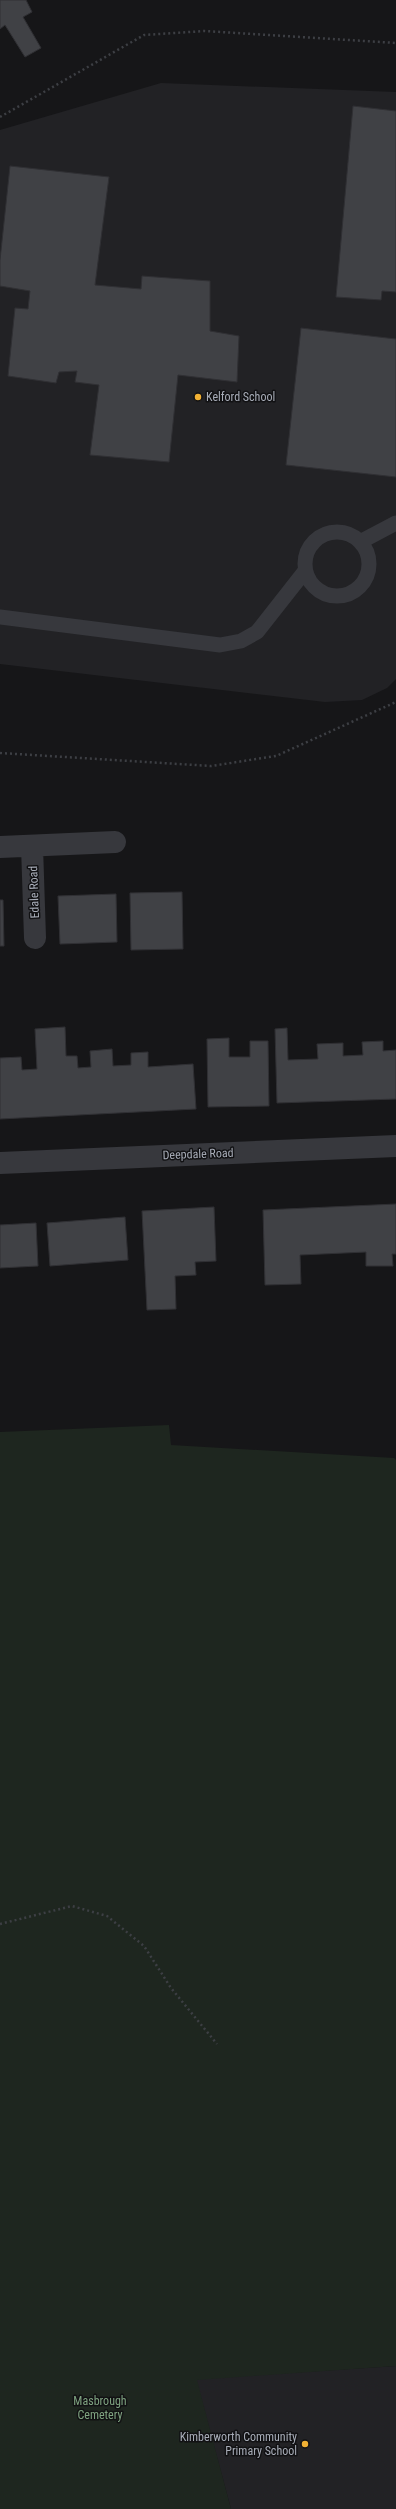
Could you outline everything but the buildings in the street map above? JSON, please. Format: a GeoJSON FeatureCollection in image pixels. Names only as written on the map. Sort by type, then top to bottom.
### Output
{"type":"FeatureCollection","features":[{"type":"Feature","properties":{"kind":"street"},"geometry":{"type":"LineString","coordinates":[[0,847],[115,842]]}},
{"type":"Feature","properties":{"kind":"street","name":"Edale Road"},"geometry":{"type":"LineString","coordinates":[[32,846],[35,938]]}},
{"type":"Feature","properties":{"kind":"street","name":"Deepdale Road"},"geometry":{"type":"LineString","coordinates":[[0,1163],[396,1146]]}},
{"type":"Feature","properties":{"kind":"lane"},"geometry":{"type":"LineString","coordinates":[[360,542],[396,523]]}},
{"type":"Feature","properties":{"kind":"lane"},"geometry":{"type":"LineString","coordinates":[[332,532],[342,532],[360,542],[367,556],[368,572],[356,589],[336,596],[326,594],[310,581],[306,571],[308,551],[314,542],[322,535],[332,532]]}},
{"type":"Feature","properties":{"kind":"lane"},"geometry":{"type":"LineString","coordinates":[[0,617],[220,645],[241,641],[257,632],[306,571]]}},
{"type":"Feature","properties":{"kind":"path"},"geometry":{"type":"LineString","coordinates":[[0,117],[144,35],[205,31],[396,43]]}},
{"type":"Feature","properties":{"kind":"path"},"geometry":{"type":"LineString","coordinates":[[0,754],[211,766],[276,756],[396,702]]}},
{"type":"Feature","properties":{"kind":"path"},"geometry":{"type":"LineString","coordinates":[[0,1924],[72,1906],[107,1916],[144,1946],[171,1988],[217,2044]]}},
{"type":"Feature","properties":{"kind":"shaded area","name":"Kelford School"},"geometry":{"type":"Polygon","coordinates":[[[161,83],[396,92],[396,679],[387,688],[362,700],[325,702],[0,664],[0,130],[161,83]]]}},
{"type":"Feature","properties":{"kind":"shaded area","name":"Kimberworth Community Primary School"},"geometry":{"type":"Polygon","coordinates":[[[396,2366],[396,2509],[231,2509],[196,2379],[396,2366]]]}},
{"type":"Feature","properties":{"kind":"green space","name":"Masbrough Cemetery"},"geometry":{"type":"Polygon","coordinates":[[[169,1425],[171,1445],[394,1458],[396,1460],[396,2366],[197,2380],[231,2509],[0,2509],[0,1432],[169,1425]]]}},
{"type":"Feature","properties":{"kind":"place","name":"Kelford School"},"geometry":{"type":"Point","coordinates":[198,397]}},
{"type":"Feature","properties":{"kind":"place","name":"Kimberworth Community Primary School"},"geometry":{"type":"Point","coordinates":[305,2444]}}]}
